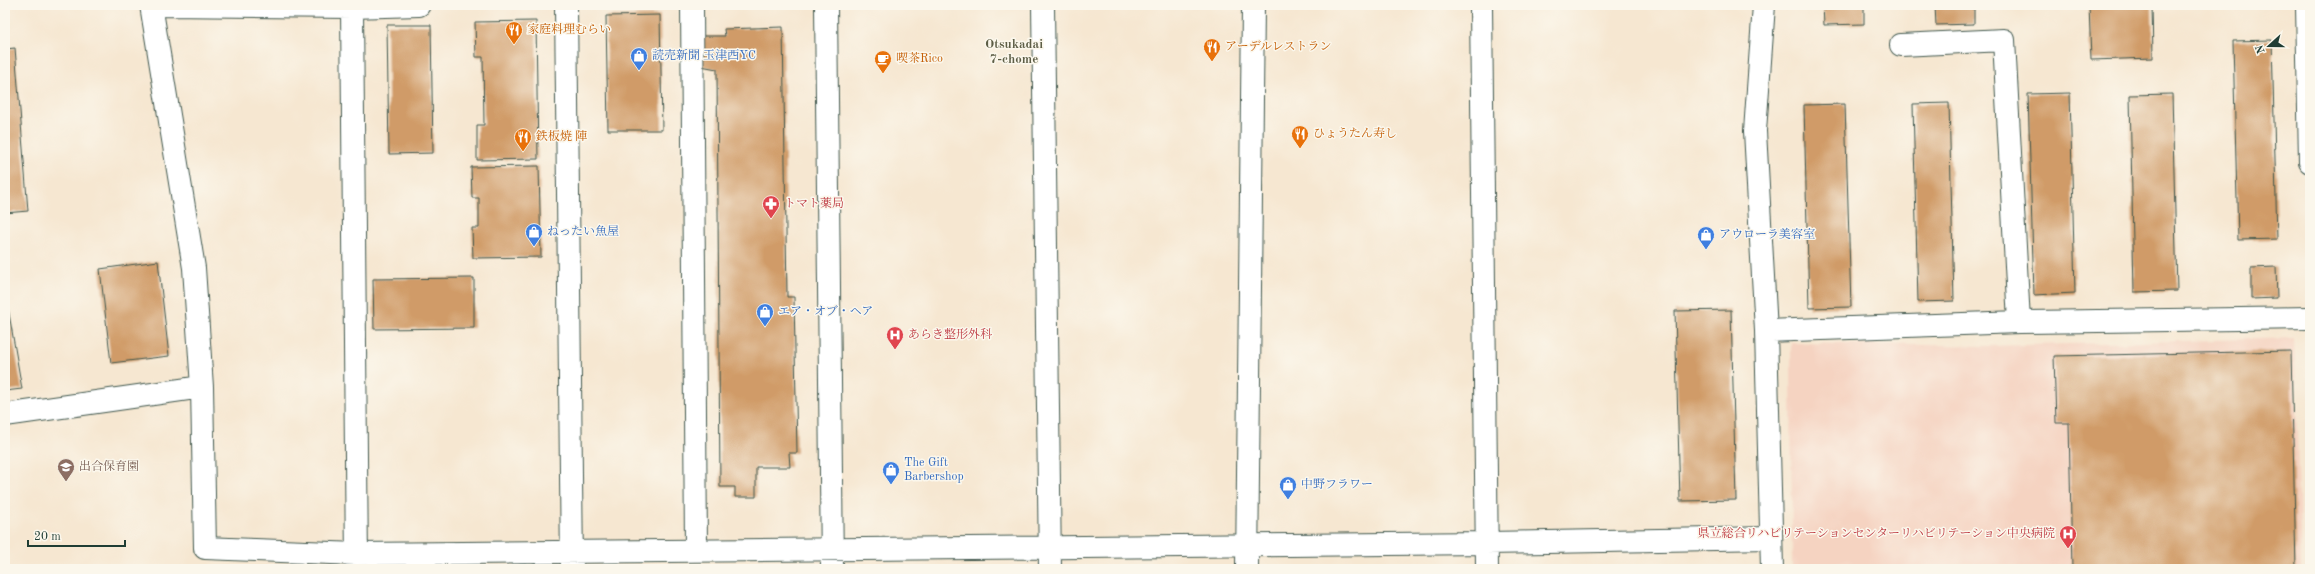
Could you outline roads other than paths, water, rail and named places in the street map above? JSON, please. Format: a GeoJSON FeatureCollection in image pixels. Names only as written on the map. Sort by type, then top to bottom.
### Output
{"type":"FeatureCollection","features":[{"type":"Feature","properties":{"kind":"street"},"geometry":{"type":"LineString","coordinates":[[151,5],[194,268],[202,387],[205,548],[357,561],[572,560],[696,549],[1486,543],[1771,538]]}},
{"type":"Feature","properties":{"kind":"street"},"geometry":{"type":"LineString","coordinates":[[164,5],[352,7],[419,5]]}},
{"type":"Feature","properties":{"kind":"street"},"geometry":{"type":"LineString","coordinates":[[566,5],[572,560]]}},
{"type":"Feature","properties":{"kind":"street"},"geometry":{"type":"LineString","coordinates":[[692,5],[696,549]]}},
{"type":"Feature","properties":{"kind":"street"},"geometry":{"type":"LineString","coordinates":[[826,5],[832,569]]}},
{"type":"Feature","properties":{"kind":"street"},"geometry":{"type":"LineString","coordinates":[[1043,5],[1050,569]]}},
{"type":"Feature","properties":{"kind":"street"},"geometry":{"type":"LineString","coordinates":[[1247,569],[1253,5]]}},
{"type":"Feature","properties":{"kind":"street"},"geometry":{"type":"LineString","coordinates":[[1481,5],[1487,569]]}},
{"type":"Feature","properties":{"kind":"street"},"geometry":{"type":"LineString","coordinates":[[1764,5],[1755,131],[1766,331],[1772,569]]}},
{"type":"Feature","properties":{"kind":"street"},"geometry":{"type":"LineString","coordinates":[[2307,5],[2310,162]]}},
{"type":"Feature","properties":{"kind":"street"},"geometry":{"type":"LineString","coordinates":[[352,7],[357,561]]}},
{"type":"Feature","properties":{"kind":"street"},"geometry":{"type":"LineString","coordinates":[[1901,45],[2004,40],[2019,322]]}},
{"type":"Feature","properties":{"kind":"street"},"geometry":{"type":"LineString","coordinates":[[1766,331],[2019,322],[2310,318]]}},
{"type":"Feature","properties":{"kind":"street"},"geometry":{"type":"LineString","coordinates":[[5,415],[202,387]]}},
{"type":"Feature","properties":{"kind":"place","name":"家庭料理むらい"},"geometry":{"type":"Point","coordinates":[514,45]}},
{"type":"Feature","properties":{"kind":"place","name":"アーデルレストラン"},"geometry":{"type":"Point","coordinates":[1212,62]}},
{"type":"Feature","properties":{"kind":"place","name":"読売新聞 玉津西YC"},"geometry":{"type":"Point","coordinates":[639,71]}},
{"type":"Feature","properties":{"kind":"place","name":"喫茶Rico"},"geometry":{"type":"Point","coordinates":[883,74]}},
{"type":"Feature","properties":{"kind":"place","name":"ひょうたん寿し"},"geometry":{"type":"Point","coordinates":[1300,149]}},
{"type":"Feature","properties":{"kind":"place","name":"鉄板焼 陣"},"geometry":{"type":"Point","coordinates":[523,152]}},
{"type":"Feature","properties":{"kind":"place","name":"トマト薬局"},"geometry":{"type":"Point","coordinates":[771,219]}},
{"type":"Feature","properties":{"kind":"place","name":"ねったい魚屋"},"geometry":{"type":"Point","coordinates":[534,247]}},
{"type":"Feature","properties":{"kind":"place","name":"アウローラ美容室"},"geometry":{"type":"Point","coordinates":[1706,250]}},
{"type":"Feature","properties":{"kind":"place","name":"エア・オブ・ヘア"},"geometry":{"type":"Point","coordinates":[765,327]}},
{"type":"Feature","properties":{"kind":"place","name":"あらき整形外科"},"geometry":{"type":"Point","coordinates":[895,350]}},
{"type":"Feature","properties":{"kind":"place","name":"出合保育園"},"geometry":{"type":"Point","coordinates":[66,482]}},
{"type":"Feature","properties":{"kind":"place","name":"The Gift Barbershop"},"geometry":{"type":"Point","coordinates":[891,485]}},
{"type":"Feature","properties":{"kind":"place","name":"中野フラワー"},"geometry":{"type":"Point","coordinates":[1288,500]}},
{"type":"Feature","properties":{"kind":"place","name":"県立総合リハビリテーションセンターリハビリテーション中央病院"},"geometry":{"type":"Point","coordinates":[2068,549]}},
{"type":"Feature","properties":{"kind":"district","name":"Otsukadai 7-chome"},"geometry":{"type":"Point","coordinates":[1014,52]}}]}
